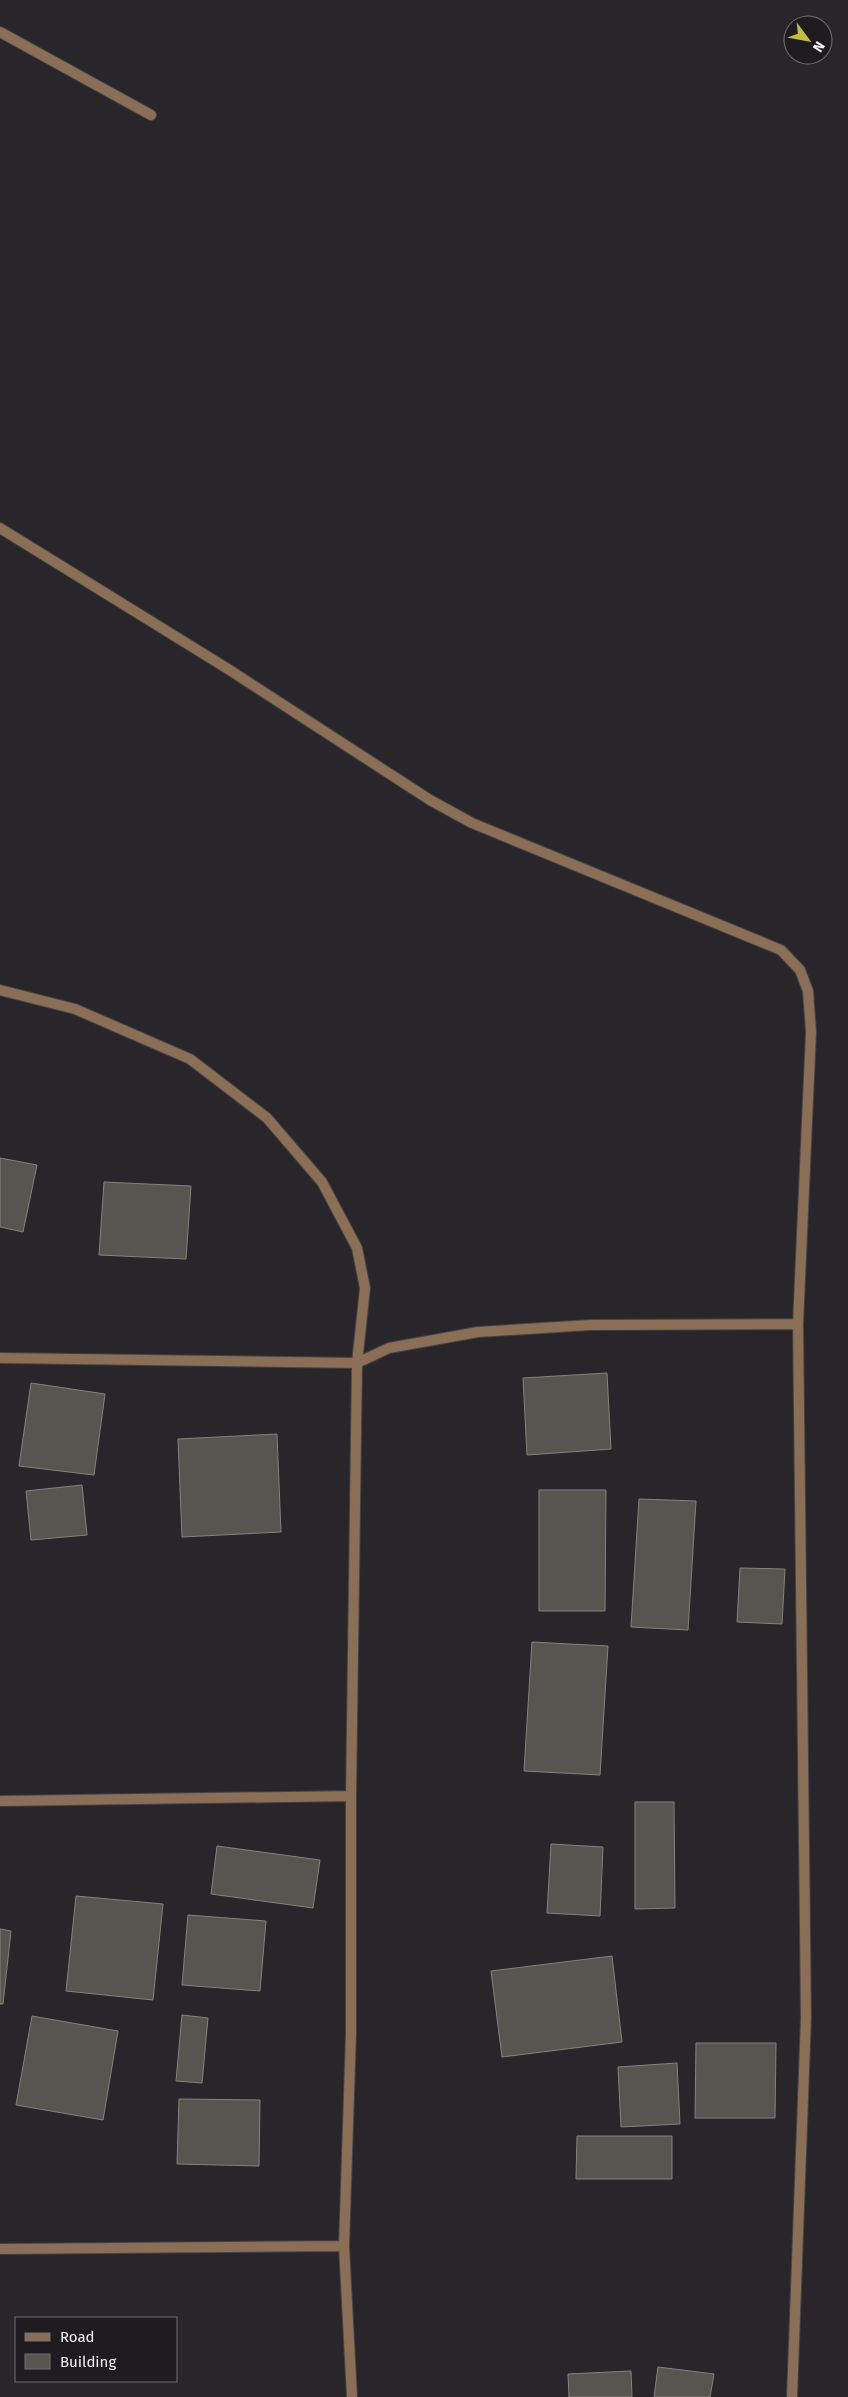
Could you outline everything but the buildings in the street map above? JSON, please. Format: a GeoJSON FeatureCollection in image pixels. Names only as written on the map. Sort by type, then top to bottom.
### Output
{"type":"FeatureCollection","features":[{"type":"Feature","properties":{"kind":"street"},"geometry":{"type":"LineString","coordinates":[[0,32],[151,115]]}},
{"type":"Feature","properties":{"kind":"street"},"geometry":{"type":"LineString","coordinates":[[0,528],[228,669],[430,800],[472,823],[781,950],[800,970],[808,991],[811,1032],[798,1324],[806,2018],[792,2397]]}},
{"type":"Feature","properties":{"kind":"street"},"geometry":{"type":"LineString","coordinates":[[0,990],[76,1008],[190,1059],[267,1118],[322,1182],[358,1248],[365,1288],[357,1363],[351,1796],[351,2034],[344,2246],[352,2397]]}},
{"type":"Feature","properties":{"kind":"street"},"geometry":{"type":"LineString","coordinates":[[0,1358],[357,1363],[389,1348],[478,1332],[590,1325],[798,1324]]}},
{"type":"Feature","properties":{"kind":"street"},"geometry":{"type":"LineString","coordinates":[[0,1801],[351,1796]]}},
{"type":"Feature","properties":{"kind":"street"},"geometry":{"type":"LineString","coordinates":[[0,2249],[344,2246]]}}]}
